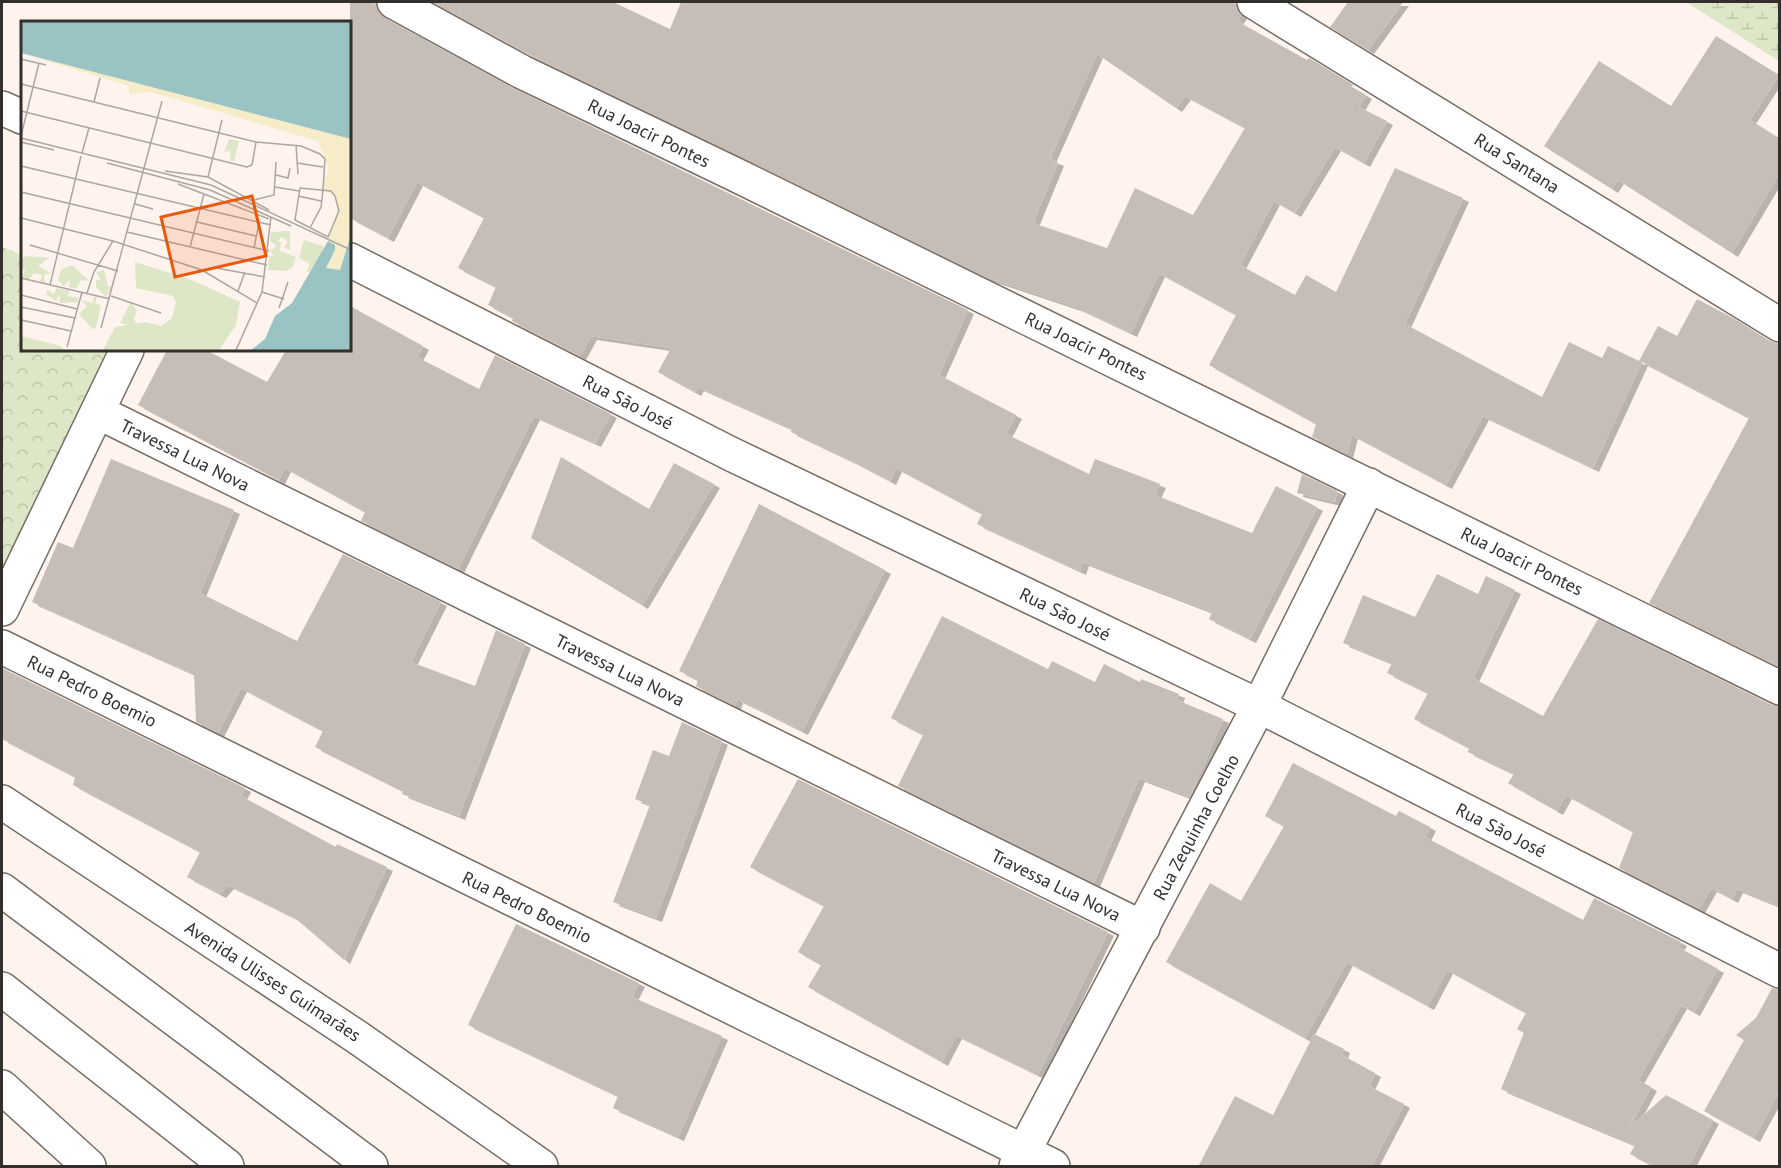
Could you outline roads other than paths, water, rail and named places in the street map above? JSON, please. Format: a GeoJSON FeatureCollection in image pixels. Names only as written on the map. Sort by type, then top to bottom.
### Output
{"type":"FeatureCollection","features":[{"type":"Feature","properties":{"kind":"street","name":"Rua Joacir Pontes"},"geometry":{"type":"LineString","coordinates":[[394,2],[522,72],[1369,485],[1779,688]]}},
{"type":"Feature","properties":{"kind":"street","name":"Rua Santana"},"geometry":{"type":"LineString","coordinates":[[1254,2],[1779,325]]}},
{"type":"Feature","properties":{"kind":"street"},"geometry":{"type":"LineString","coordinates":[[2,108],[21,117]]}},
{"type":"Feature","properties":{"kind":"street","name":"Rua São José"},"geometry":{"type":"LineString","coordinates":[[351,261],[731,454],[1259,706],[1779,971]]}},
{"type":"Feature","properties":{"kind":"street"},"geometry":{"type":"LineString","coordinates":[[2,609],[127,351]]}},
{"type":"Feature","properties":{"kind":"street","name":"Travessa Lua Nova"},"geometry":{"type":"LineString","coordinates":[[98,412],[1143,928]]}},
{"type":"Feature","properties":{"kind":"street","name":"Rua Zequinha Coelho"},"geometry":{"type":"LineString","coordinates":[[1020,1159],[1259,706],[1369,485]]}},
{"type":"Feature","properties":{"kind":"street","name":"Rua Pedro Boemio"},"geometry":{"type":"LineString","coordinates":[[2,647],[1020,1159],[1053,1167]]}},
{"type":"Feature","properties":{"kind":"street","name":"Avenida Ulisses Guimarães"},"geometry":{"type":"LineString","coordinates":[[2,802],[357,1037],[541,1167]]}},
{"type":"Feature","properties":{"kind":"street"},"geometry":{"type":"LineString","coordinates":[[2,890],[371,1167]]}},
{"type":"Feature","properties":{"kind":"street"},"geometry":{"type":"LineString","coordinates":[[2,989],[227,1167]]}},
{"type":"Feature","properties":{"kind":"street"},"geometry":{"type":"LineString","coordinates":[[2,1087],[89,1167]]}}]}
